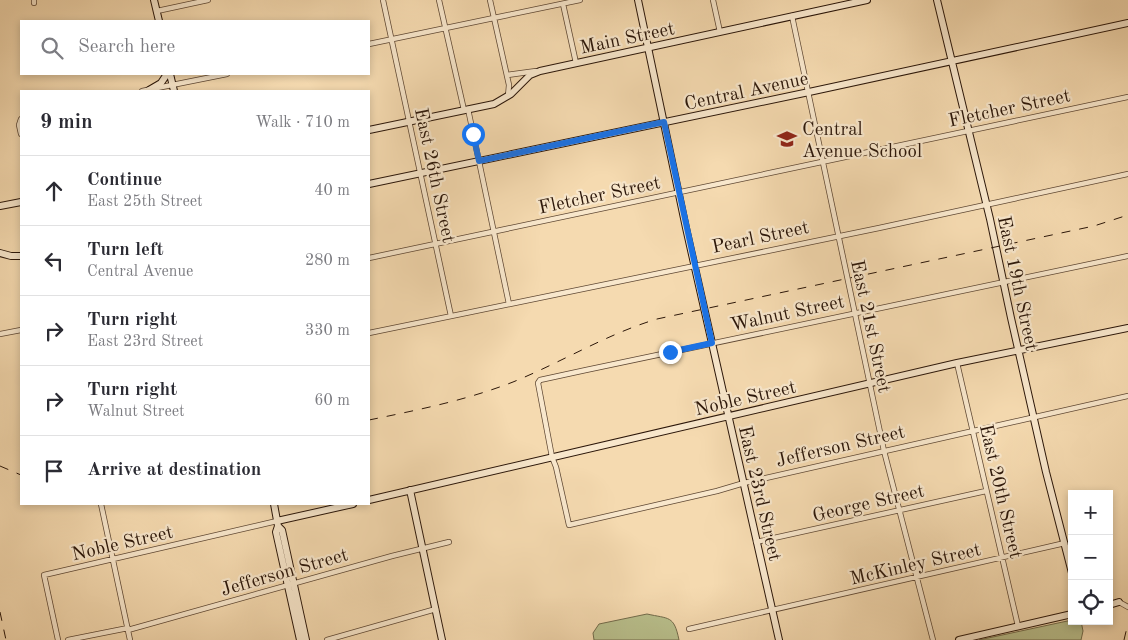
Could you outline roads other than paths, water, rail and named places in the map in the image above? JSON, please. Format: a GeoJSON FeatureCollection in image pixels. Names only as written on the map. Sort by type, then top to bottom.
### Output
{"type":"FeatureCollection","features":[{"type":"Feature","properties":{"kind":"street"},"geometry":{"type":"LineString","coordinates":[[154,0],[159,20]]}},
{"type":"Feature","properties":{"kind":"street"},"geometry":{"type":"LineString","coordinates":[[157,10],[208,0]]}},
{"type":"Feature","properties":{"kind":"street","name":"East 26th Street"},"geometry":{"type":"LineString","coordinates":[[383,0],[451,316]]}},
{"type":"Feature","properties":{"kind":"street"},"geometry":{"type":"LineString","coordinates":[[439,0],[479,161],[509,304]]}},
{"type":"Feature","properties":{"kind":"street"},"geometry":{"type":"LineString","coordinates":[[490,0],[510,88],[508,96]]}},
{"type":"Feature","properties":{"kind":"street"},"geometry":{"type":"LineString","coordinates":[[370,44],[580,0]]}},
{"type":"Feature","properties":{"kind":"street","name":"East 23rd Street"},"geometry":{"type":"LineString","coordinates":[[638,0],[678,193],[779,640]]}},
{"type":"Feature","properties":{"kind":"street"},"geometry":{"type":"LineString","coordinates":[[713,0],[720,32]]}},
{"type":"Feature","properties":{"kind":"street","name":"Main Street"},"geometry":{"type":"LineString","coordinates":[[507,75],[576,63],[867,0]]}},
{"type":"Feature","properties":{"kind":"street","name":"East 19th Street"},"geometry":{"type":"LineString","coordinates":[[937,0],[987,204],[1018,350],[1068,556]]}},
{"type":"Feature","properties":{"kind":"street"},"geometry":{"type":"LineString","coordinates":[[563,4],[576,63]]}},
{"type":"Feature","properties":{"kind":"street","name":"East 21st Street"},"geometry":{"type":"LineString","coordinates":[[792,16],[884,451],[933,640]]}},
{"type":"Feature","properties":{"kind":"street","name":"Central Avenue"},"geometry":{"type":"LineString","coordinates":[[370,184],[952,62],[1128,23]]}},
{"type":"Feature","properties":{"kind":"street","name":"Main Street"},"geometry":{"type":"LineString","coordinates":[[370,130],[494,104],[508,96],[530,75],[540,70]]}},
{"type":"Feature","properties":{"kind":"street"},"geometry":{"type":"LineString","coordinates":[[147,90],[161,83],[167,75]]}},
{"type":"Feature","properties":{"kind":"street"},"geometry":{"type":"LineString","coordinates":[[168,75],[173,88]]}},
{"type":"Feature","properties":{"kind":"street"},"geometry":{"type":"LineString","coordinates":[[154,90],[173,88],[222,75]]}},
{"type":"Feature","properties":{"kind":"street","name":"Fletcher Street"},"geometry":{"type":"LineString","coordinates":[[370,258],[1128,97]]}},
{"type":"Feature","properties":{"kind":"street","name":"Pearl Street"},"geometry":{"type":"LineString","coordinates":[[370,333],[1128,174]]}},
{"type":"Feature","properties":{"kind":"street"},"geometry":{"type":"LineString","coordinates":[[0,206],[20,202]]}},
{"type":"Feature","properties":{"kind":"street"},"geometry":{"type":"LineString","coordinates":[[0,253],[20,256]]}},
{"type":"Feature","properties":{"kind":"street","name":"Walnut Street"},"geometry":{"type":"LineString","coordinates":[[552,458],[538,383],[540,380],[1128,256]]}},
{"type":"Feature","properties":{"kind":"street","name":"Noble Street"},"geometry":{"type":"LineString","coordinates":[[370,500],[957,363],[1128,328]]}},
{"type":"Feature","properties":{"kind":"street"},"geometry":{"type":"LineString","coordinates":[[0,334],[20,330]]}},
{"type":"Feature","properties":{"kind":"street","name":"East 20th Street"},"geometry":{"type":"LineString","coordinates":[[957,363],[1018,626]]}},
{"type":"Feature","properties":{"kind":"street","name":"Jefferson Street"},"geometry":{"type":"LineString","coordinates":[[552,458],[556,467],[569,525],[972,430],[1128,396]]}},
{"type":"Feature","properties":{"kind":"street"},"geometry":{"type":"LineString","coordinates":[[410,490],[442,640]]}},
{"type":"Feature","properties":{"kind":"street","name":"George Street"},"geometry":{"type":"LineString","coordinates":[[756,542],[986,491]]}},
{"type":"Feature","properties":{"kind":"street"},"geometry":{"type":"LineString","coordinates":[[101,505],[130,640]]}},
{"type":"Feature","properties":{"kind":"street"},"geometry":{"type":"LineString","coordinates":[[274,505],[278,524],[276,532],[306,640]]}},
{"type":"Feature","properties":{"kind":"street","name":"Noble Street"},"geometry":{"type":"LineString","coordinates":[[58,640],[44,575],[278,524],[348,505]]}},
{"type":"Feature","properties":{"kind":"street","name":"Jefferson Street"},"geometry":{"type":"LineString","coordinates":[[68,640],[128,629],[449,542]]}},
{"type":"Feature","properties":{"kind":"street","name":"McKinley Street"},"geometry":{"type":"LineString","coordinates":[[689,629],[1065,543]]}},
{"type":"Feature","properties":{"kind":"street"},"geometry":{"type":"LineString","coordinates":[[291,585],[300,640]]}},
{"type":"Feature","properties":{"kind":"street"},"geometry":{"type":"LineString","coordinates":[[1113,604],[1128,600]]}},
{"type":"Feature","properties":{"kind":"street"},"geometry":{"type":"LineString","coordinates":[[1119,602],[1128,607]]}},
{"type":"Feature","properties":{"kind":"street"},"geometry":{"type":"LineString","coordinates":[[327,640],[436,609]]}},
{"type":"Feature","properties":{"kind":"street"},"geometry":{"type":"LineString","coordinates":[[959,640],[1068,615]]}},
{"type":"Feature","properties":{"kind":"railway"},"geometry":{"type":"LineString","coordinates":[[370,420],[442,404],[496,388],[531,374],[620,332],[657,319],[1094,226],[1128,215]]}},
{"type":"Feature","properties":{"kind":"railway"},"geometry":{"type":"LineString","coordinates":[[0,466],[20,475]]}},
{"type":"Feature","properties":{"kind":"railway"},"geometry":{"type":"LineString","coordinates":[[0,612],[6,640]]}},
{"type":"Feature","properties":{"kind":"railway"},"geometry":{"type":"LineString","coordinates":[[1124,640],[1128,623]]}},
{"type":"Feature","properties":{"kind":"place","name":"Central Avenue School"},"geometry":{"type":"Point","coordinates":[787,139]}}]}
